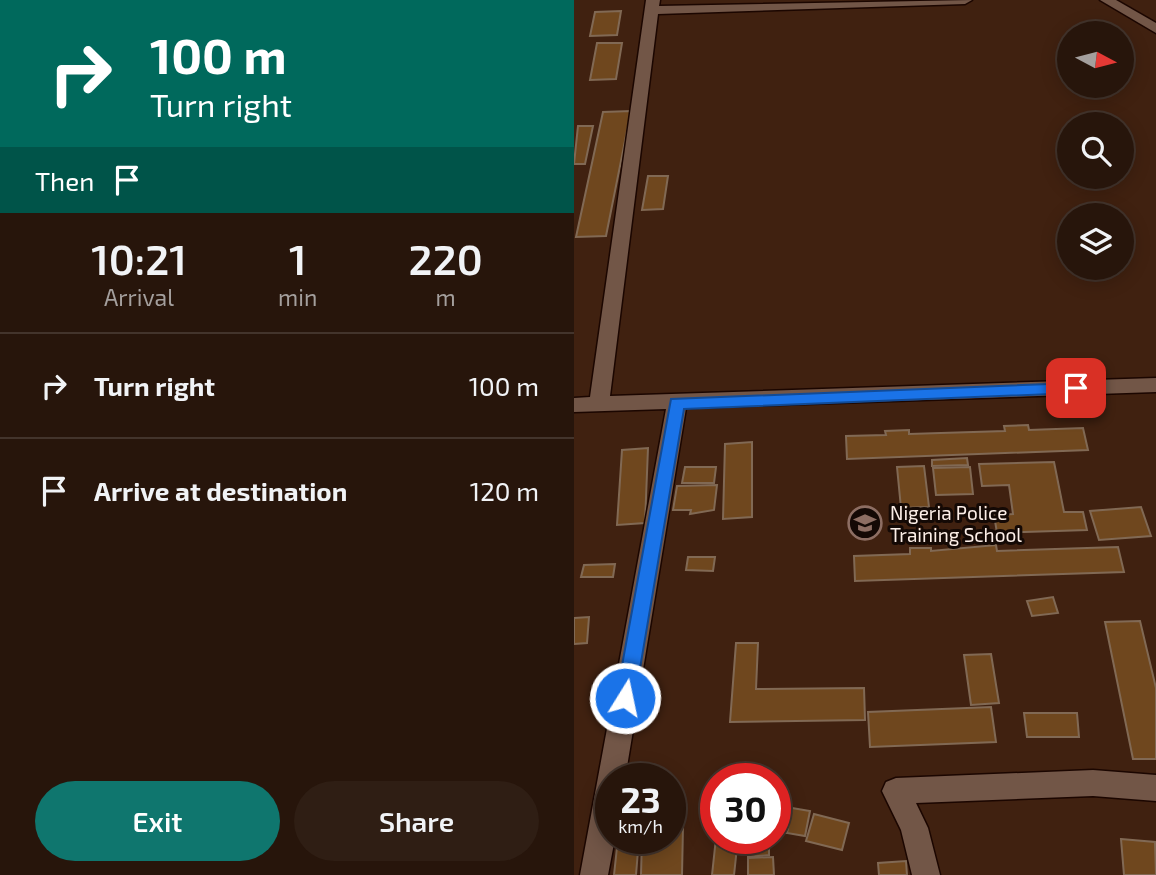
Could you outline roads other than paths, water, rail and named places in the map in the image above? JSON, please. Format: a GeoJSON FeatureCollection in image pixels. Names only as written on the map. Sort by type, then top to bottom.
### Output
{"type":"FeatureCollection","features":[{"type":"Feature","properties":{"kind":"street"},"geometry":{"type":"LineString","coordinates":[[599,404],[652,5],[965,0]]}},
{"type":"Feature","properties":{"kind":"street"},"geometry":{"type":"LineString","coordinates":[[1107,0],[1156,29]]}},
{"type":"Feature","properties":{"kind":"street"},"geometry":{"type":"LineString","coordinates":[[574,405],[1156,385]]}},
{"type":"Feature","properties":{"kind":"street"},"geometry":{"type":"LineString","coordinates":[[614,763],[677,403]]}},
{"type":"Feature","properties":{"kind":"street"},"geometry":{"type":"LineString","coordinates":[[926,875],[914,828],[896,791],[1093,783],[1156,788]]}},
{"type":"Feature","properties":{"kind":"street"},"geometry":{"type":"LineString","coordinates":[[594,875],[598,854]]}},
{"type":"Feature","properties":{"kind":"place","name":"Nigeria Police Training School"},"geometry":{"type":"Point","coordinates":[865,523]}}]}
